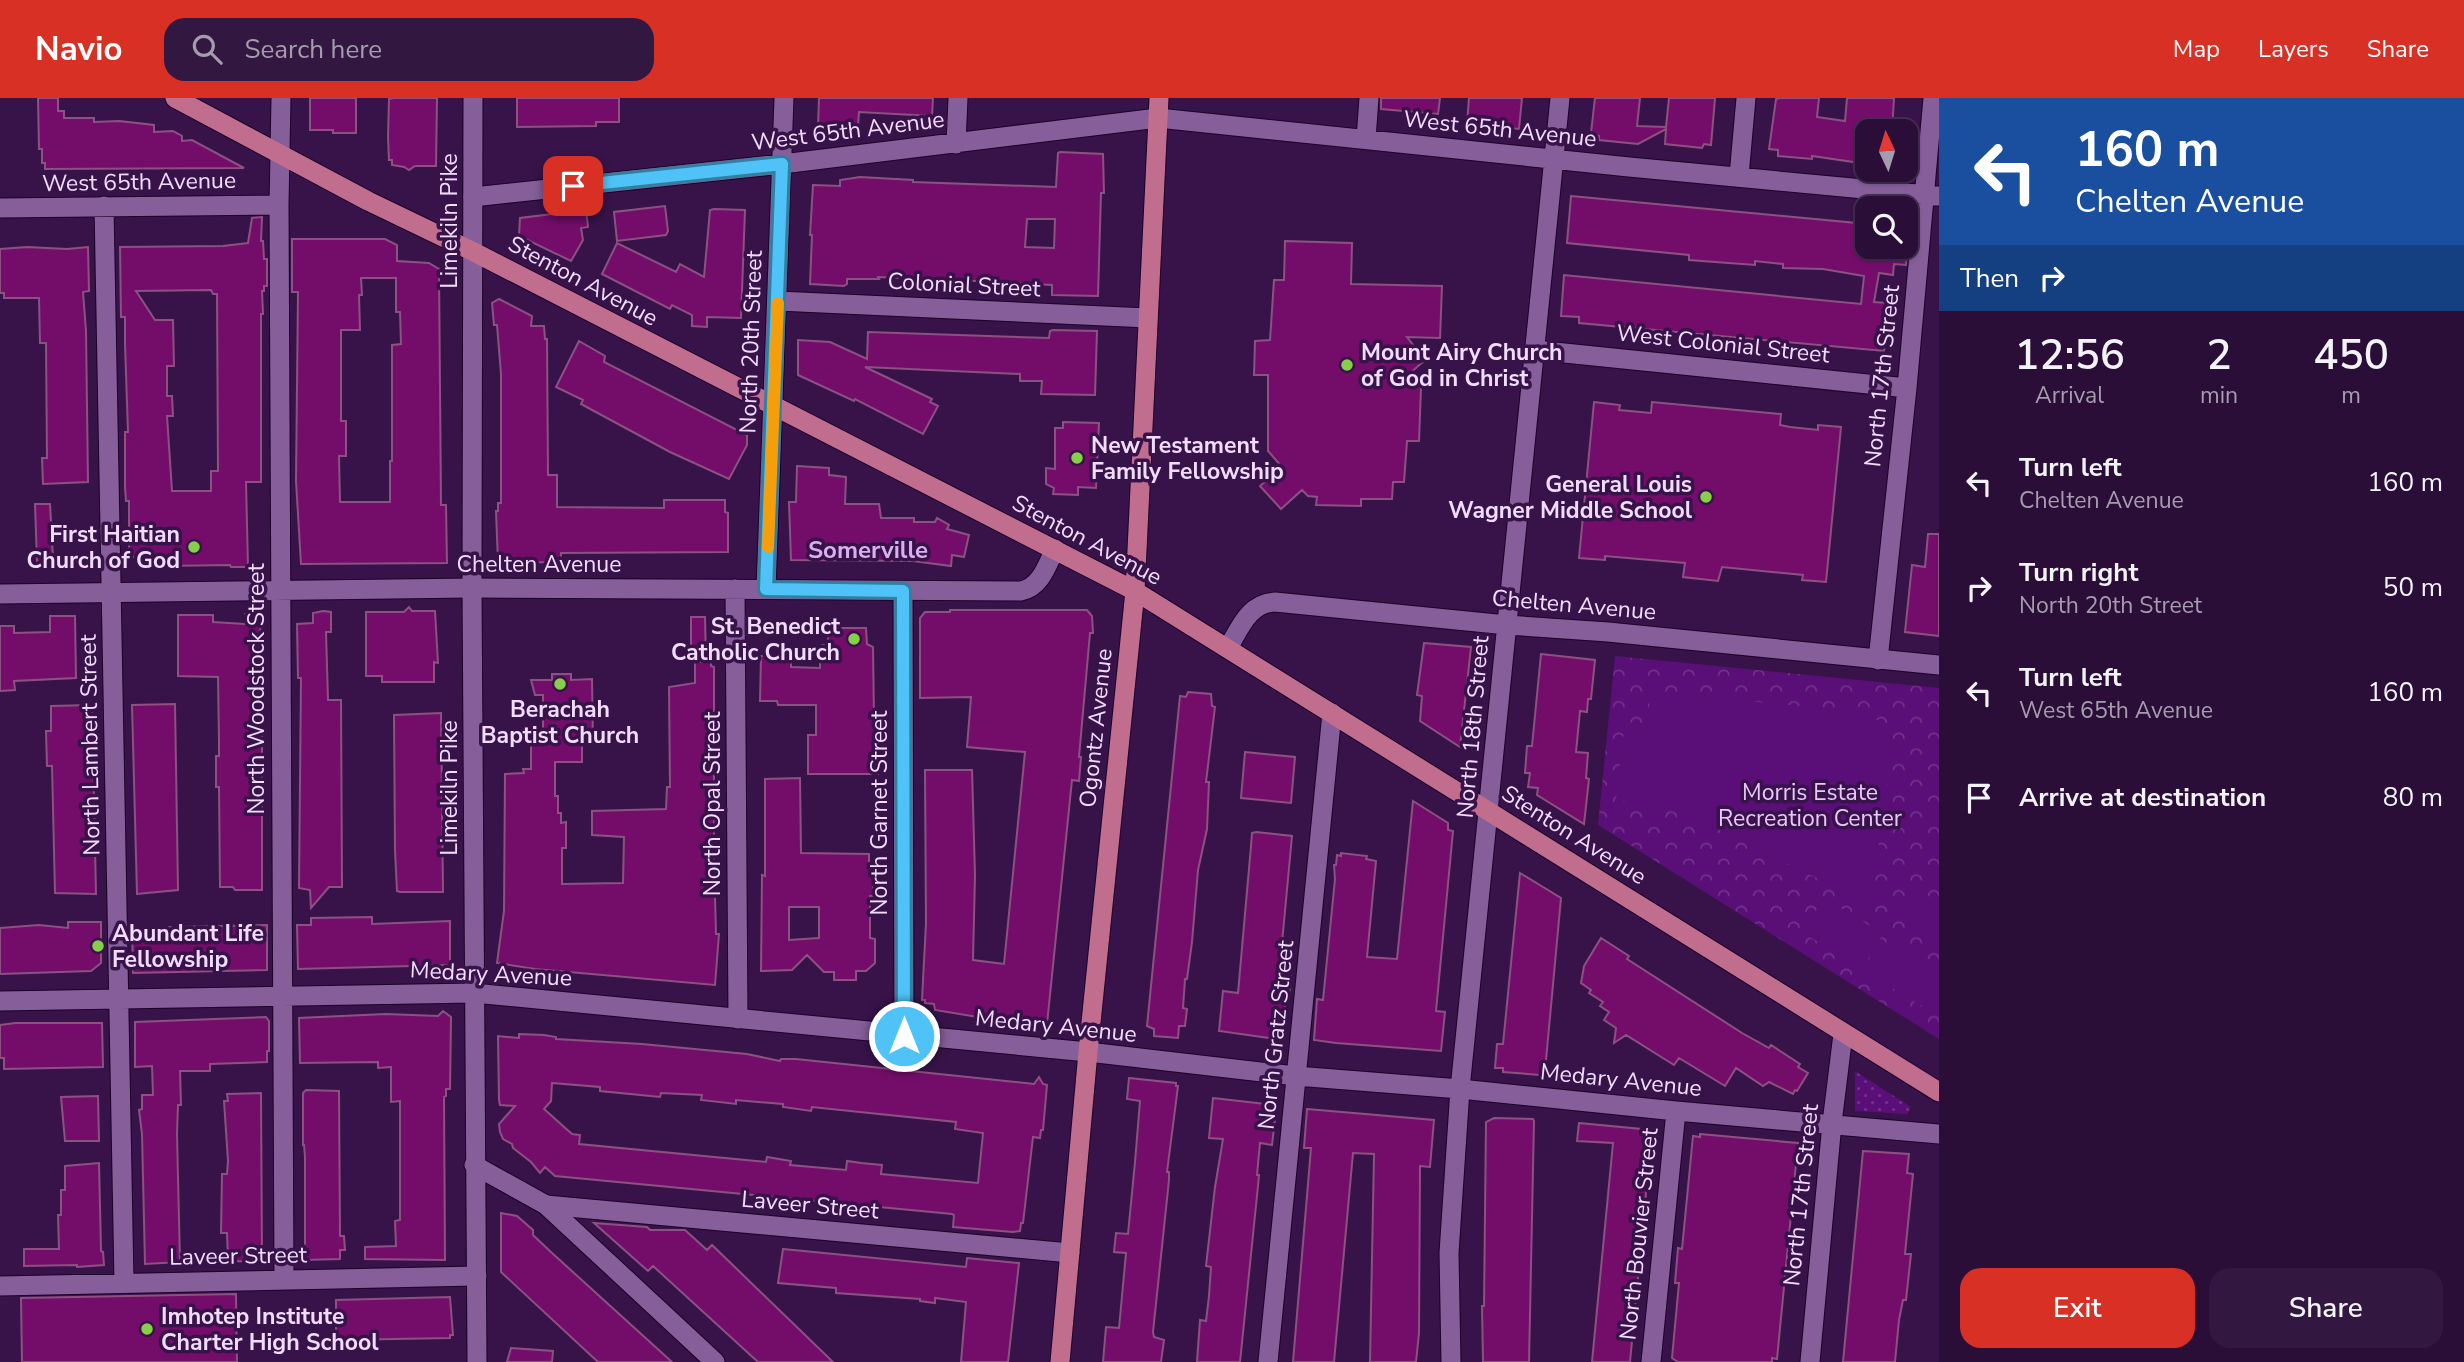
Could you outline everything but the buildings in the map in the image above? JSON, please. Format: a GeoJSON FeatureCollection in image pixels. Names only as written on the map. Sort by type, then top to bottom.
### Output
{"type":"FeatureCollection","features":[{"type":"Feature","properties":{"kind":"main road","name":"Stenton Avenue"},"geometry":{"type":"LineString","coordinates":[[175,98],[368,201],[474,252],[1135,591],[1939,1093]]}},
{"type":"Feature","properties":{"kind":"main road","name":"Ogontz Avenue"},"geometry":{"type":"LineString","coordinates":[[1060,1362],[1088,1052],[1135,591],[1159,98]]}},
{"type":"Feature","properties":{"kind":"street","name":"North Woodstock Street"},"geometry":{"type":"LineString","coordinates":[[281,98],[278,205],[284,1279]]}},
{"type":"Feature","properties":{"kind":"street","name":"Limekiln Pike"},"geometry":{"type":"LineString","coordinates":[[472,98],[474,1165]]}},
{"type":"Feature","properties":{"kind":"street","name":"North 20th Street"},"geometry":{"type":"LineString","coordinates":[[766,589],[784,98]]}},
{"type":"Feature","properties":{"kind":"street"},"geometry":{"type":"LineString","coordinates":[[956,144],[958,98]]}},
{"type":"Feature","properties":{"kind":"street"},"geometry":{"type":"LineString","coordinates":[[1366,139],[1369,98]]}},
{"type":"Feature","properties":{"kind":"street","name":"North 18th Street"},"geometry":{"type":"LineString","coordinates":[[1451,1362],[1449,1252],[1460,1089],[1560,98]]}},
{"type":"Feature","properties":{"kind":"street"},"geometry":{"type":"LineString","coordinates":[[1739,176],[1746,98]]}},
{"type":"Feature","properties":{"kind":"street","name":"North 17th Street"},"geometry":{"type":"LineString","coordinates":[[1878,660],[1931,195],[1933,98]]}},
{"type":"Feature","properties":{"kind":"street","name":"West 65th Avenue"},"geometry":{"type":"LineString","coordinates":[[473,197],[956,144],[1158,118],[1931,195]]}},
{"type":"Feature","properties":{"kind":"street","name":"West 65th Avenue"},"geometry":{"type":"LineString","coordinates":[[0,208],[278,205]]}},
{"type":"Feature","properties":{"kind":"street","name":"North Lambert Street"},"geometry":{"type":"LineString","coordinates":[[104,206],[124,1283]]}},
{"type":"Feature","properties":{"kind":"street","name":"Colonial Street"},"geometry":{"type":"LineString","coordinates":[[778,301],[1148,318]]}},
{"type":"Feature","properties":{"kind":"street","name":"West Colonial Street"},"geometry":{"type":"LineString","coordinates":[[1535,350],[1907,388]]}},
{"type":"Feature","properties":{"kind":"street","name":"Chelten Avenue"},"geometry":{"type":"LineString","coordinates":[[0,594],[472,588],[903,591],[1030,589],[1037,583],[1055,549]]}},
{"type":"Feature","properties":{"kind":"street","name":"North Opal Street"},"geometry":{"type":"LineString","coordinates":[[735,589],[738,1019]]}},
{"type":"Feature","properties":{"kind":"street","name":"North Garnet Street"},"geometry":{"type":"LineString","coordinates":[[903,591],[904,1036]]}},
{"type":"Feature","properties":{"kind":"street","name":"Chelten Avenue"},"geometry":{"type":"LineString","coordinates":[[1228,648],[1251,611],[1266,602],[1939,665]]}},
{"type":"Feature","properties":{"kind":"street","name":"North Gratz Street"},"geometry":{"type":"LineString","coordinates":[[1268,1362],[1332,713]]}},
{"type":"Feature","properties":{"kind":"street","name":"Medary Avenue"},"geometry":{"type":"LineString","coordinates":[[0,1001],[474,993],[1088,1052],[1296,1076],[1939,1134]]}},
{"type":"Feature","properties":{"kind":"street","name":"North 17th Street"},"geometry":{"type":"LineString","coordinates":[[1810,1362],[1843,1034]]}},
{"type":"Feature","properties":{"kind":"street","name":"North Bouvier Street"},"geometry":{"type":"LineString","coordinates":[[1651,1362],[1676,1111]]}},
{"type":"Feature","properties":{"kind":"street"},"geometry":{"type":"LineString","coordinates":[[474,1165],[547,1205],[715,1362]]}},
{"type":"Feature","properties":{"kind":"street"},"geometry":{"type":"LineString","coordinates":[[474,1165],[477,1362]]}},
{"type":"Feature","properties":{"kind":"street","name":"Laveer Street"},"geometry":{"type":"LineString","coordinates":[[547,1205],[1070,1253]]}},
{"type":"Feature","properties":{"kind":"street","name":"Laveer Street"},"geometry":{"type":"LineString","coordinates":[[0,1286],[477,1276]]}},
{"type":"Feature","properties":{"kind":"green space","name":"Morris Estate Recreation Center"},"geometry":{"type":"Polygon","coordinates":[[[1615,656],[1939,688],[1939,1039],[1598,825],[1615,656]]]}},
{"type":"Feature","properties":{"kind":"green space"},"geometry":{"type":"Polygon","coordinates":[[[1651,692],[1871,713],[1893,740],[1870,904],[1673,807],[1616,800],[1625,722],[1647,724],[1651,692]]]}},
{"type":"Feature","properties":{"kind":"green space"},"geometry":{"type":"Polygon","coordinates":[[[1916,893],[1939,908],[1939,945],[1899,918],[1916,893]]]}},
{"type":"Feature","properties":{"kind":"green space"},"geometry":{"type":"Polygon","coordinates":[[[1824,898],[1883,934],[1862,969],[1802,932],[1824,898]]]}},
{"type":"Feature","properties":{"kind":"green space"},"geometry":{"type":"Polygon","coordinates":[[[1889,938],[1939,969],[1939,990],[1927,1009],[1867,973],[1889,938]]]}},
{"type":"Feature","properties":{"kind":"green space"},"geometry":{"type":"Polygon","coordinates":[[[1855,1071],[1911,1107],[1907,1114],[1855,1111],[1855,1071]]]}},
{"type":"Feature","properties":{"kind":"slow traffic"},"geometry":{"type":"LineString","coordinates":[[768,547],[778,303]]}},
{"type":"Feature","properties":{"kind":"place","name":"Mount Airy Church of God in Christ"},"geometry":{"type":"Point","coordinates":[1347,365]}},
{"type":"Feature","properties":{"kind":"place","name":"New Testament Family Fellowship"},"geometry":{"type":"Point","coordinates":[1077,458]}},
{"type":"Feature","properties":{"kind":"place","name":"General Louis Wagner Middle School"},"geometry":{"type":"Point","coordinates":[1706,497]}},
{"type":"Feature","properties":{"kind":"place","name":"First Haitian Church of God"},"geometry":{"type":"Point","coordinates":[194,547]}},
{"type":"Feature","properties":{"kind":"place","name":"St. Benedict Catholic Church"},"geometry":{"type":"Point","coordinates":[854,639]}},
{"type":"Feature","properties":{"kind":"place","name":"Berachah Baptist Church"},"geometry":{"type":"Point","coordinates":[560,684]}},
{"type":"Feature","properties":{"kind":"place","name":"Abundant Life Fellowship"},"geometry":{"type":"Point","coordinates":[98,946]}},
{"type":"Feature","properties":{"kind":"place","name":"Imhotep Institute Charter High School"},"geometry":{"type":"Point","coordinates":[147,1329]}},
{"type":"Feature","properties":{"kind":"district","name":"Somerville"},"geometry":{"type":"Point","coordinates":[868,550]}},
{"type":"Feature","properties":{"kind":"route"},"geometry":{"type":"LineString","coordinates":[[573,186],[782,164],[766,589],[903,591],[904,1036]]}}]}
